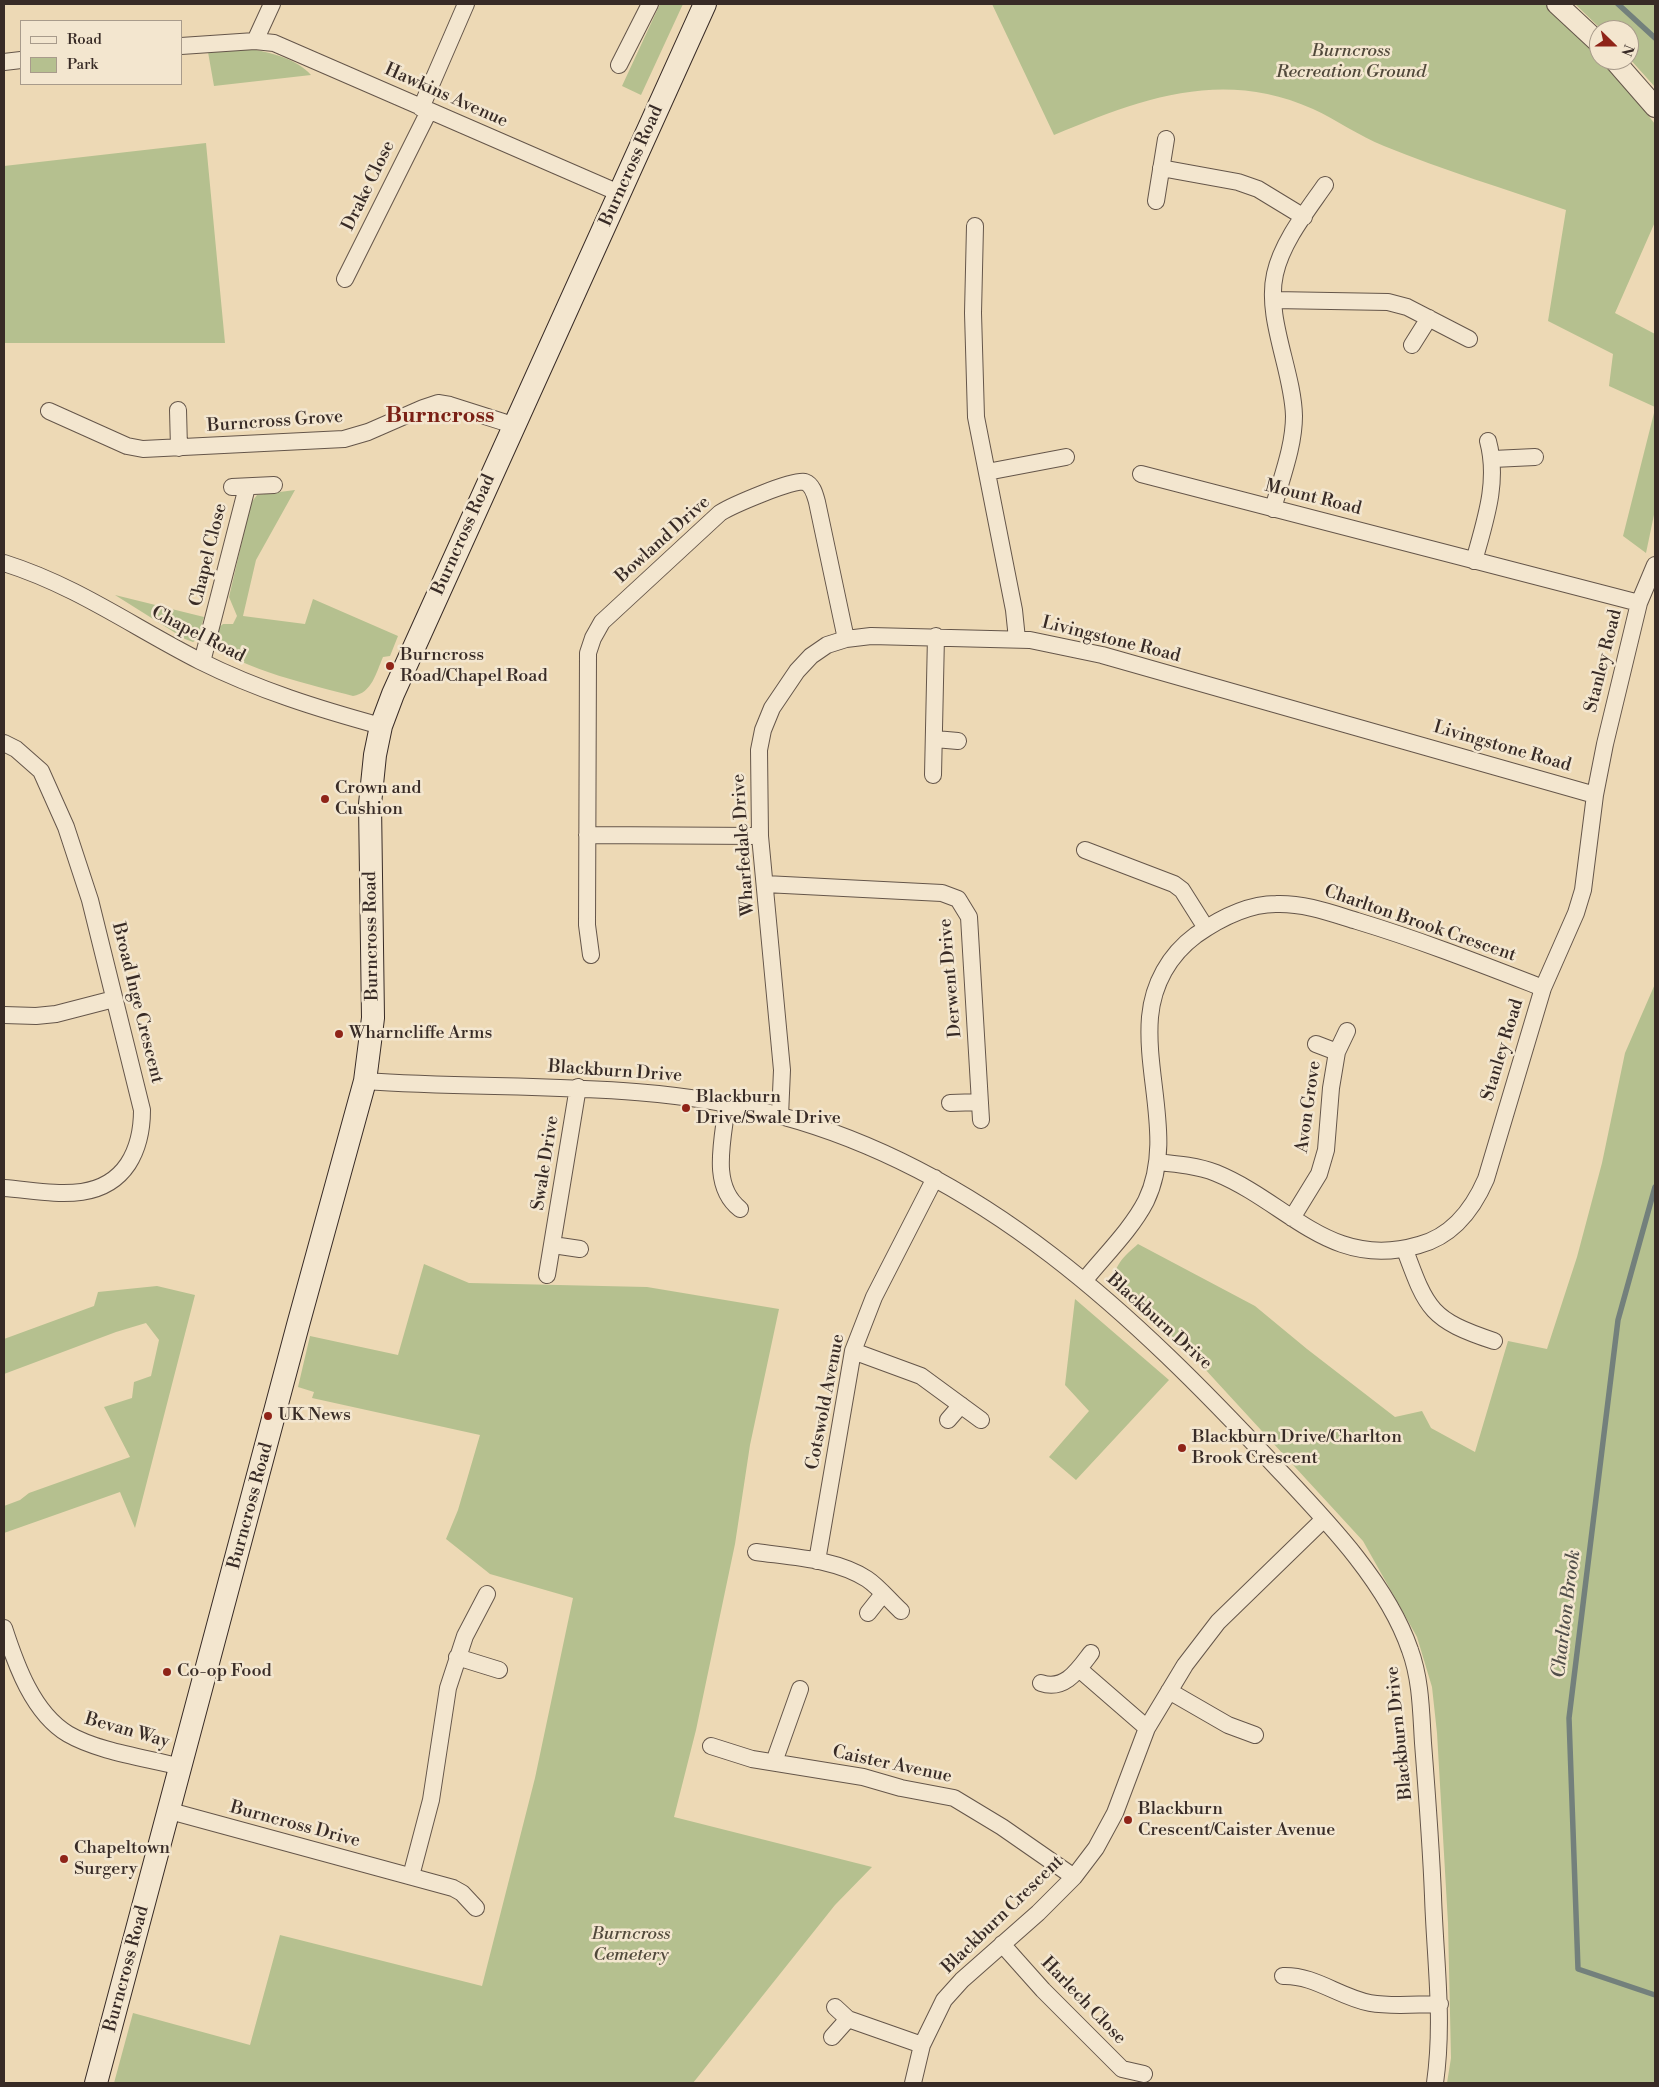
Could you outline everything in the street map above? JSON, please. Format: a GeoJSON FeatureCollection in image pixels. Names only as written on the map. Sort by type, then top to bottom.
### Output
{"type":"FeatureCollection","features":[{"type":"Feature","properties":{"kind":"main road","name":"Burncross Road"},"geometry":{"type":"LineString","coordinates":[[96,2083],[365,1081],[373,1018],[370,804],[375,755],[381,726],[393,694],[513,426],[705,4]]}},
{"type":"Feature","properties":{"kind":"street"},"geometry":{"type":"LineString","coordinates":[[255,41],[272,4]]}},
{"type":"Feature","properties":{"kind":"street","name":"Drake Close"},"geometry":{"type":"LineString","coordinates":[[345,279],[425,110],[466,4]]}},
{"type":"Feature","properties":{"kind":"street"},"geometry":{"type":"LineString","coordinates":[[619,65],[650,4]]}},
{"type":"Feature","properties":{"kind":"street"},"geometry":{"type":"LineString","coordinates":[[1557,4],[1589,34]]}},
{"type":"Feature","properties":{"kind":"street","name":"Hawkins Avenue"},"geometry":{"type":"LineString","coordinates":[[182,46],[255,41],[274,44],[618,193]]}},
{"type":"Feature","properties":{"kind":"street"},"geometry":{"type":"LineString","coordinates":[[4,62],[20,60]]}},
{"type":"Feature","properties":{"kind":"street"},"geometry":{"type":"LineString","coordinates":[[1623,70],[1655,107]]}},
{"type":"Feature","properties":{"kind":"street"},"geometry":{"type":"LineString","coordinates":[[1156,201],[1166,139]]}},
{"type":"Feature","properties":{"kind":"street"},"geometry":{"type":"LineString","coordinates":[[1161,168],[1238,182],[1258,188],[1304,217]]}},
{"type":"Feature","properties":{"kind":"street"},"geometry":{"type":"LineString","coordinates":[[1273,508],[1290,447],[1294,415],[1274,300],[1275,275],[1280,259],[1325,185]]}},
{"type":"Feature","properties":{"kind":"street","name":"Livingstone Road"},"geometry":{"type":"LineString","coordinates":[[975,226],[976,417],[1014,610],[1017,639],[1102,655],[1595,795]]}},
{"type":"Feature","properties":{"kind":"street"},"geometry":{"type":"LineString","coordinates":[[1274,300],[1388,302],[1407,307],[1469,339]]}},
{"type":"Feature","properties":{"kind":"street"},"geometry":{"type":"LineString","coordinates":[[1412,345],[1429,318]]}},
{"type":"Feature","properties":{"kind":"street","name":"Burncross Grove"},"geometry":{"type":"LineString","coordinates":[[49,411],[127,446],[143,450],[344,439],[368,432],[438,403],[450,405],[513,426]]}},
{"type":"Feature","properties":{"kind":"street"},"geometry":{"type":"LineString","coordinates":[[178,410],[179,448]]}},
{"type":"Feature","properties":{"kind":"street"},"geometry":{"type":"LineString","coordinates":[[1474,560],[1493,479],[1493,459],[1488,441]]}},
{"type":"Feature","properties":{"kind":"street"},"geometry":{"type":"LineString","coordinates":[[987,472],[1066,457]]}},
{"type":"Feature","properties":{"kind":"street"},"geometry":{"type":"LineString","coordinates":[[1493,459],[1535,457]]}},
{"type":"Feature","properties":{"kind":"street","name":"Mount Road"},"geometry":{"type":"LineString","coordinates":[[1141,474],[1639,603]]}},
{"type":"Feature","properties":{"kind":"street","name":"Bowland Drive"},"geometry":{"type":"LineString","coordinates":[[591,955],[587,925],[588,653],[593,638],[602,622],[720,513],[728,508],[796,481],[806,482],[813,489],[846,639]]}},
{"type":"Feature","properties":{"kind":"street","name":"Chapel Close"},"geometry":{"type":"LineString","coordinates":[[202,662],[239,487],[274,485]]}},
{"type":"Feature","properties":{"kind":"street","name":"Chapel Road"},"geometry":{"type":"LineString","coordinates":[[4,563],[66,586],[202,662],[248,683],[321,710],[381,726]]}},
{"type":"Feature","properties":{"kind":"street","name":"Stanley Road"},"geometry":{"type":"LineString","coordinates":[[1157,1162],[1215,1172],[1239,1184],[1327,1239],[1360,1250],[1380,1252],[1405,1250],[1432,1242],[1452,1229],[1477,1199],[1486,1178],[1542,988],[1576,913],[1583,890],[1595,795],[1605,744],[1639,603],[1655,565]]}},
{"type":"Feature","properties":{"kind":"street","name":"Wharfedale Drive"},"geometry":{"type":"LineString","coordinates":[[780,1116],[782,1070],[760,836],[758,750],[769,715],[784,689],[811,656],[827,646],[846,639],[870,636],[936,636],[1017,639]]}},
{"type":"Feature","properties":{"kind":"street"},"geometry":{"type":"LineString","coordinates":[[933,775],[936,636]]}},
{"type":"Feature","properties":{"kind":"street"},"geometry":{"type":"LineString","coordinates":[[935,739],[958,740]]}},
{"type":"Feature","properties":{"kind":"street","name":"Broad Inge Crescent"},"geometry":{"type":"LineString","coordinates":[[4,743],[28,758],[49,784],[90,900],[142,1110],[142,1128],[135,1154],[121,1175],[107,1186],[85,1192],[65,1193],[4,1188]]}},
{"type":"Feature","properties":{"kind":"street"},"geometry":{"type":"LineString","coordinates":[[587,835],[760,836]]}},
{"type":"Feature","properties":{"kind":"street"},"geometry":{"type":"LineString","coordinates":[[1085,850],[1174,884],[1182,890],[1206,928]]}},
{"type":"Feature","properties":{"kind":"street","name":"Derwent Drive"},"geometry":{"type":"LineString","coordinates":[[765,884],[942,893],[958,899],[969,917],[981,1120]]}},
{"type":"Feature","properties":{"kind":"street","name":"Charlton Brook Crescent"},"geometry":{"type":"LineString","coordinates":[[1084,1282],[1147,1200],[1157,1162],[1158,1136],[1150,1053],[1150,1019],[1153,996],[1160,976],[1173,956],[1206,928],[1220,920],[1257,906],[1294,904],[1318,909],[1447,950],[1542,988]]}},
{"type":"Feature","properties":{"kind":"street"},"geometry":{"type":"LineString","coordinates":[[4,1015],[36,1016],[56,1014],[114,999]]}},
{"type":"Feature","properties":{"kind":"street","name":"Avon Grove"},"geometry":{"type":"LineString","coordinates":[[1292,1218],[1319,1174],[1326,1150],[1331,1088],[1337,1052],[1347,1031]]}},
{"type":"Feature","properties":{"kind":"street","name":"Avon Grove"},"geometry":{"type":"LineString","coordinates":[[1316,1044],[1337,1052]]}},
{"type":"Feature","properties":{"kind":"street","name":"Blackburn Drive"},"geometry":{"type":"LineString","coordinates":[[365,1081],[426,1085],[578,1087],[650,1093],[726,1103],[780,1116],[880,1152],[935,1178],[1000,1217],[1125,1314],[1178,1364],[1324,1519],[1392,1608],[1410,1648],[1418,1675],[1431,1832],[1440,2004],[1440,2043],[1436,2083]]}},
{"type":"Feature","properties":{"kind":"street","name":"Swale Drive"},"geometry":{"type":"LineString","coordinates":[[547,1275],[578,1087]]}},
{"type":"Feature","properties":{"kind":"street"},"geometry":{"type":"LineString","coordinates":[[950,1103],[980,1102]]}},
{"type":"Feature","properties":{"kind":"street"},"geometry":{"type":"LineString","coordinates":[[726,1103],[720,1178],[730,1202],[740,1209]]}},
{"type":"Feature","properties":{"kind":"street","name":"Cotswold Avenue"},"geometry":{"type":"LineString","coordinates":[[817,1561],[853,1351],[874,1297],[935,1178]]}},
{"type":"Feature","properties":{"kind":"street"},"geometry":{"type":"LineString","coordinates":[[553,1245],[580,1249]]}},
{"type":"Feature","properties":{"kind":"street"},"geometry":{"type":"LineString","coordinates":[[1405,1250],[1421,1292],[1433,1311],[1450,1324],[1494,1341]]}},
{"type":"Feature","properties":{"kind":"street"},"geometry":{"type":"LineString","coordinates":[[853,1351],[921,1376],[981,1420]]}},
{"type":"Feature","properties":{"kind":"street"},"geometry":{"type":"LineString","coordinates":[[948,1420],[962,1405]]}},
{"type":"Feature","properties":{"kind":"street","name":"Blackburn Crescent"},"geometry":{"type":"LineString","coordinates":[[913,2083],[922,2045],[944,2000],[962,1980],[1038,1913],[1074,1877],[1096,1848],[1115,1813],[1147,1728],[1184,1666],[1218,1622],[1324,1519]]}},
{"type":"Feature","properties":{"kind":"street"},"geometry":{"type":"LineString","coordinates":[[756,1552],[817,1561],[852,1571],[868,1580],[901,1611]]}},
{"type":"Feature","properties":{"kind":"street"},"geometry":{"type":"LineString","coordinates":[[411,1876],[431,1800],[443,1713],[457,1657],[488,1594]]}},
{"type":"Feature","properties":{"kind":"street"},"geometry":{"type":"LineString","coordinates":[[868,1613],[884,1594]]}},
{"type":"Feature","properties":{"kind":"street","name":"Bevan Way"},"geometry":{"type":"LineString","coordinates":[[5,1636],[38,1705],[67,1733],[104,1747],[181,1767]]}},
{"type":"Feature","properties":{"kind":"street"},"geometry":{"type":"LineString","coordinates":[[1041,1683],[1057,1686],[1065,1682],[1079,1669],[1091,1653]]}},
{"type":"Feature","properties":{"kind":"street"},"geometry":{"type":"LineString","coordinates":[[457,1657],[500,1670]]}},
{"type":"Feature","properties":{"kind":"street"},"geometry":{"type":"LineString","coordinates":[[1079,1669],[1147,1728]]}},
{"type":"Feature","properties":{"kind":"street"},"geometry":{"type":"LineString","coordinates":[[774,1762],[800,1689]]}},
{"type":"Feature","properties":{"kind":"street"},"geometry":{"type":"LineString","coordinates":[[1169,1691],[1228,1725],[1255,1735]]}},
{"type":"Feature","properties":{"kind":"street","name":"Caister Avenue"},"geometry":{"type":"LineString","coordinates":[[710,1746],[752,1759],[863,1777],[901,1788],[954,1798],[1002,1827],[1074,1877]]}},
{"type":"Feature","properties":{"kind":"street","name":"Burncross Drive"},"geometry":{"type":"LineString","coordinates":[[170,1811],[453,1888],[462,1893],[476,1908]]}},
{"type":"Feature","properties":{"kind":"street","name":"Harlech Close"},"geometry":{"type":"LineString","coordinates":[[1002,1944],[1043,1990],[1122,2069],[1144,2074]]}},
{"type":"Feature","properties":{"kind":"street"},"geometry":{"type":"LineString","coordinates":[[1283,1976],[1298,1975],[1311,1979],[1337,1993],[1370,2003],[1440,2004]]}},
{"type":"Feature","properties":{"kind":"street"},"geometry":{"type":"LineString","coordinates":[[835,2007],[848,2019],[922,2045]]}},
{"type":"Feature","properties":{"kind":"street"},"geometry":{"type":"LineString","coordinates":[[832,2037],[848,2019]]}},
{"type":"Feature","properties":{"kind":"green space"},"geometry":{"type":"Polygon","coordinates":[[[660,4],[683,4],[641,95],[622,86],[660,4]]]}},
{"type":"Feature","properties":{"kind":"green space","name":"Burncross Recreation Ground"},"geometry":{"type":"Polygon","coordinates":[[[992,4],[1546,4],[1589,44],[1589,70],[1612,70],[1655,124],[1655,222],[1615,313],[1655,334],[1655,407],[1609,386],[1613,354],[1548,321],[1566,210],[1406,155],[1366,138],[1313,109],[1279,97],[1246,91],[1214,90],[1182,93],[1150,100],[1118,110],[1054,135],[992,4]]]}},
{"type":"Feature","properties":{"kind":"green space"},"geometry":{"type":"Polygon","coordinates":[[[1575,4],[1655,4],[1655,87],[1639,69],[1639,20],[1592,20],[1575,4]]]}},
{"type":"Feature","properties":{"kind":"green space"},"geometry":{"type":"Polygon","coordinates":[[[251,49],[291,61],[311,75],[214,86],[208,52],[251,49]]]}},
{"type":"Feature","properties":{"kind":"green space"},"geometry":{"type":"Polygon","coordinates":[[[206,143],[225,343],[4,343],[4,166],[206,143]]]}},
{"type":"Feature","properties":{"kind":"green space"},"geometry":{"type":"Polygon","coordinates":[[[1655,409],[1655,510],[1646,553],[1623,536],[1655,409]]]}},
{"type":"Feature","properties":{"kind":"green space"},"geometry":{"type":"Polygon","coordinates":[[[295,490],[256,560],[243,616],[305,624],[313,599],[398,636],[390,656],[383,657],[369,687],[365,691],[353,696],[259,669],[225,653],[213,644],[216,630],[223,624],[233,624],[237,616],[229,597],[251,503],[257,495],[295,490]]]}},
{"type":"Feature","properties":{"kind":"green space"},"geometry":{"type":"Polygon","coordinates":[[[115,595],[204,617],[198,639],[193,642],[185,639],[115,595]]]}},
{"type":"Feature","properties":{"kind":"green space"},"geometry":{"type":"Polygon","coordinates":[[[1655,984],[1655,2083],[1447,2083],[1451,2058],[1448,1923],[1437,1733],[1432,1687],[1417,1637],[1363,1541],[1192,1355],[1113,1287],[1113,1280],[1120,1262],[1138,1244],[1255,1306],[1395,1417],[1422,1411],[1431,1428],[1475,1452],[1508,1341],[1547,1349],[1577,1257],[1602,1163],[1625,1053],[1655,984]]]}},
{"type":"Feature","properties":{"kind":"green space","name":"Burncross Cemetery"},"geometry":{"type":"Polygon","coordinates":[[[424,1264],[469,1283],[647,1287],[779,1309],[750,1445],[735,1544],[696,1730],[674,1817],[872,1867],[835,1905],[693,2083],[114,2083],[133,2013],[250,2045],[280,1935],[482,1986],[535,1778],[573,1598],[490,1574],[446,1539],[458,1510],[480,1435],[312,1398],[314,1392],[298,1387],[310,1336],[398,1355],[424,1264]]]}},
{"type":"Feature","properties":{"kind":"green space"},"geometry":{"type":"Polygon","coordinates":[[[157,1286],[195,1295],[135,1528],[120,1492],[4,1533],[4,1506],[20,1500],[29,1493],[130,1457],[104,1407],[132,1398],[134,1382],[151,1376],[159,1340],[146,1323],[116,1332],[4,1374],[4,1339],[94,1306],[98,1292],[157,1286]]]}},
{"type":"Feature","properties":{"kind":"green space"},"geometry":{"type":"Polygon","coordinates":[[[1075,1299],[1169,1380],[1076,1480],[1049,1457],[1089,1411],[1065,1385],[1075,1299]]]}},
{"type":"Feature","properties":{"kind":"waterway"},"geometry":{"type":"LineString","coordinates":[[1618,4],[1655,38]]}},
{"type":"Feature","properties":{"kind":"waterway","name":"Charlton Brook"},"geometry":{"type":"LineString","coordinates":[[1655,1187],[1618,1320],[1569,1718],[1578,1969],[1655,1995]]}},
{"type":"Feature","properties":{"kind":"place","name":"Burncross Road/Chapel Road"},"geometry":{"type":"Point","coordinates":[390,666]}},
{"type":"Feature","properties":{"kind":"place","name":"Crown and Cushion"},"geometry":{"type":"Point","coordinates":[325,799]}},
{"type":"Feature","properties":{"kind":"place","name":"Wharncliffe Arms"},"geometry":{"type":"Point","coordinates":[339,1034]}},
{"type":"Feature","properties":{"kind":"place","name":"Blackburn Drive/Swale Drive"},"geometry":{"type":"Point","coordinates":[686,1108]}},
{"type":"Feature","properties":{"kind":"place","name":"UK News"},"geometry":{"type":"Point","coordinates":[268,1416]}},
{"type":"Feature","properties":{"kind":"place","name":"Blackburn Drive/Charlton Brook Crescent"},"geometry":{"type":"Point","coordinates":[1182,1448]}},
{"type":"Feature","properties":{"kind":"place","name":"Co-op Food"},"geometry":{"type":"Point","coordinates":[167,1672]}},
{"type":"Feature","properties":{"kind":"place","name":"Blackburn Crescent/Caister Avenue"},"geometry":{"type":"Point","coordinates":[1128,1820]}},
{"type":"Feature","properties":{"kind":"place","name":"Chapeltown Surgery"},"geometry":{"type":"Point","coordinates":[64,1859]}},
{"type":"Feature","properties":{"kind":"district","name":"Burncross"},"geometry":{"type":"Point","coordinates":[440,417]}}]}
